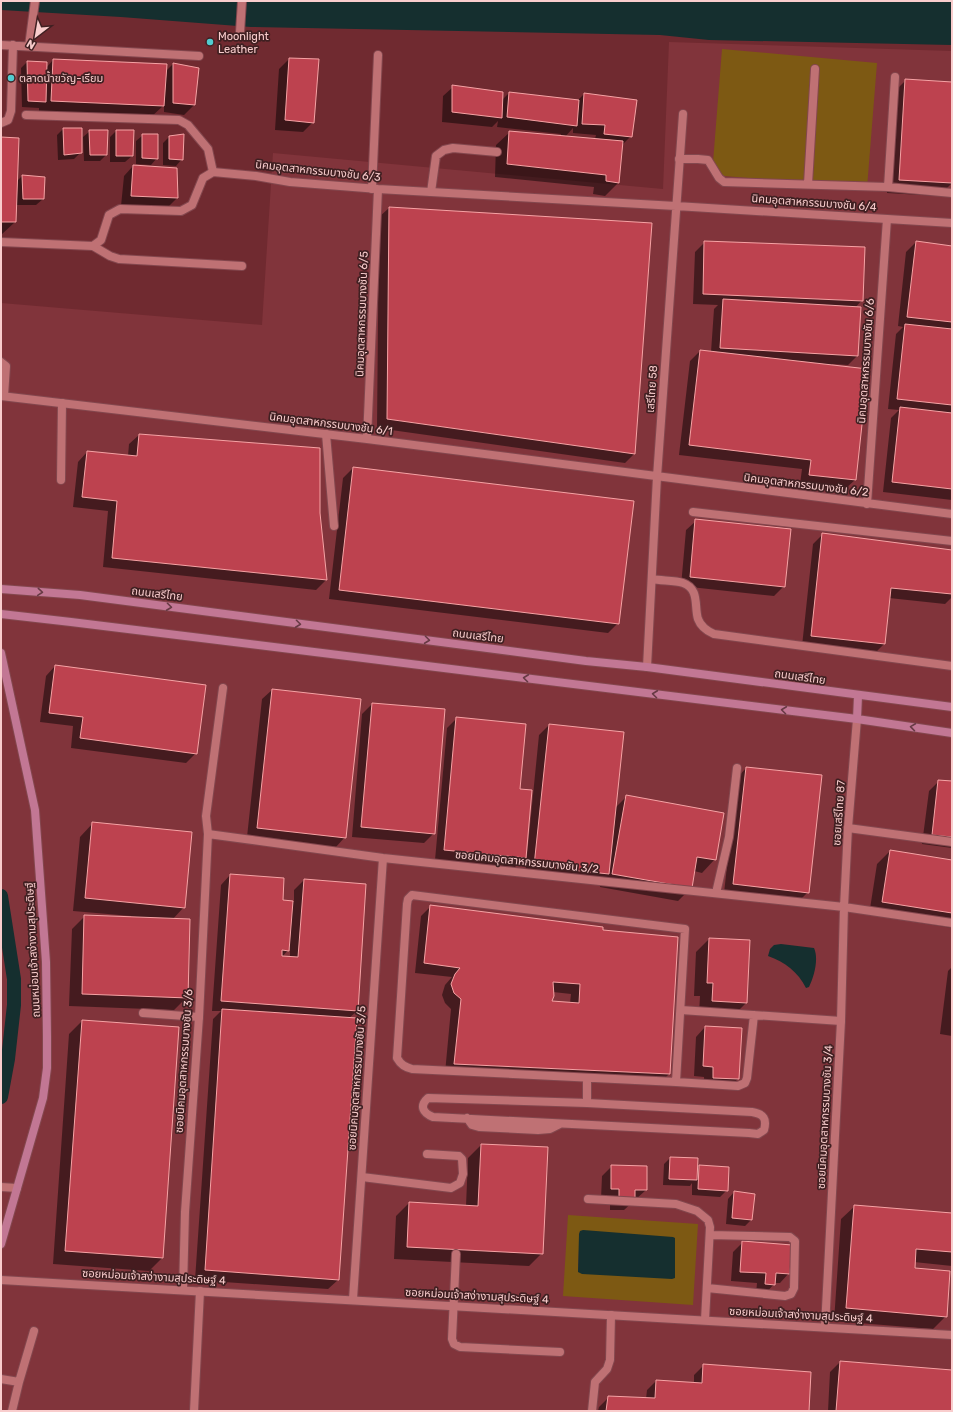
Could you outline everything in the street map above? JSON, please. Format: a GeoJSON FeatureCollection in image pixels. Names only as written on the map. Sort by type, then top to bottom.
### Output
{"type":"FeatureCollection","features":[{"type":"Feature","properties":{"kind":"main road","name":"ถนนเสรีไทย"},"geometry":{"type":"LineString","coordinates":[[1,589],[80,596],[952,707]]}},
{"type":"Feature","properties":{"kind":"main road"},"geometry":{"type":"LineString","coordinates":[[1,614],[952,732]]}},
{"type":"Feature","properties":{"kind":"main road","name":"ถนนหม่อมเจ้าสง่างามสุประดิษฐ์"},"geometry":{"type":"LineString","coordinates":[[1,653],[35,810],[46,962],[47,1068],[43,1098],[1,1244]]}},
{"type":"Feature","properties":{"kind":"main road"},"geometry":{"type":"LineString","coordinates":[[857,720],[858,696]]}},
{"type":"Feature","properties":{"kind":"street"},"geometry":{"type":"LineString","coordinates":[[29,46],[35,1]]}},
{"type":"Feature","properties":{"kind":"street"},"geometry":{"type":"LineString","coordinates":[[240,31],[242,1]]}},
{"type":"Feature","properties":{"kind":"street"},"geometry":{"type":"LineString","coordinates":[[1,45],[199,56]]}},
{"type":"Feature","properties":{"kind":"street"},"geometry":{"type":"LineString","coordinates":[[1,123],[8,120],[11,111],[13,45]]}},
{"type":"Feature","properties":{"kind":"street","name":"นิคมอุตสาหกรรมบางชัน 6/5"},"geometry":{"type":"LineString","coordinates":[[367,439],[378,55]]}},
{"type":"Feature","properties":{"kind":"street"},"geometry":{"type":"LineString","coordinates":[[808,184],[815,69]]}},
{"type":"Feature","properties":{"kind":"street"},"geometry":{"type":"LineString","coordinates":[[888,187],[895,77]]}},
{"type":"Feature","properties":{"kind":"street","name":"เสรีไทย 58"},"geometry":{"type":"LineString","coordinates":[[647,667],[657,477],[682,114]]}},
{"type":"Feature","properties":{"kind":"street"},"geometry":{"type":"LineString","coordinates":[[26,115],[179,120],[188,125],[208,149],[213,172],[203,178],[192,205],[181,211],[120,209],[109,215],[101,240],[93,246]]}},
{"type":"Feature","properties":{"kind":"street"},"geometry":{"type":"LineString","coordinates":[[431,192],[436,156],[444,150],[453,148],[496,152]]}},
{"type":"Feature","properties":{"kind":"street"},"geometry":{"type":"LineString","coordinates":[[679,159],[708,160],[719,178],[724,182],[888,187],[952,193]]}},
{"type":"Feature","properties":{"kind":"street","name":"นิคมอุตสาหกรรมบางชัน 6/3"},"geometry":{"type":"LineString","coordinates":[[213,172],[256,176],[290,182],[375,189],[676,206]]}},
{"type":"Feature","properties":{"kind":"street","name":"นิคมอุตสาหกรรมบางชัน 6/4"},"geometry":{"type":"LineString","coordinates":[[676,206],[952,223]]}},
{"type":"Feature","properties":{"kind":"street","name":"นิคมอุตสาหกรรมบางชัน 6/6"},"geometry":{"type":"LineString","coordinates":[[867,504],[887,219]]}},
{"type":"Feature","properties":{"kind":"street"},"geometry":{"type":"LineString","coordinates":[[1,242],[93,246],[110,256],[119,259],[242,266]]}},
{"type":"Feature","properties":{"kind":"street"},"geometry":{"type":"LineString","coordinates":[[1,362],[6,366],[2,396]]}},
{"type":"Feature","properties":{"kind":"street","name":"นิคมอุตสาหกรรมบางชัน 6/1"},"geometry":{"type":"LineString","coordinates":[[2,396],[367,439],[657,477]]}},
{"type":"Feature","properties":{"kind":"street"},"geometry":{"type":"LineString","coordinates":[[61,480],[62,403]]}},
{"type":"Feature","properties":{"kind":"street"},"geometry":{"type":"LineString","coordinates":[[326,434],[334,526]]}},
{"type":"Feature","properties":{"kind":"street","name":"นิคมอุตสาหกรรมบางชัน 6/2"},"geometry":{"type":"LineString","coordinates":[[657,477],[952,514]]}},
{"type":"Feature","properties":{"kind":"street"},"geometry":{"type":"LineString","coordinates":[[693,512],[952,541]]}},
{"type":"Feature","properties":{"kind":"street"},"geometry":{"type":"LineString","coordinates":[[652,579],[684,583],[692,590],[696,598],[698,619],[705,629],[714,634],[952,666]]}},
{"type":"Feature","properties":{"kind":"street","name":"ซอยนิคมอุตสาหกรรมบางชัน 3/6"},"geometry":{"type":"LineString","coordinates":[[183,1290],[185,1212],[199,1017],[208,834],[206,816],[223,688]]}},
{"type":"Feature","properties":{"kind":"street","name":"ซอยเสรีไทย 87"},"geometry":{"type":"LineString","coordinates":[[844,907],[848,828],[857,720]]}},
{"type":"Feature","properties":{"kind":"street"},"geometry":{"type":"LineString","coordinates":[[716,893],[729,837],[737,768]]}},
{"type":"Feature","properties":{"kind":"street"},"geometry":{"type":"LineString","coordinates":[[848,828],[952,842]]}},
{"type":"Feature","properties":{"kind":"street","name":"ซอยนิคมอุตสาหกรรมบางชัน 3/2"},"geometry":{"type":"LineString","coordinates":[[208,834],[383,858],[844,907],[952,923]]}},
{"type":"Feature","properties":{"kind":"street","name":"ซอยนิคมอุตสาหกรรมบางชัน 3/5"},"geometry":{"type":"LineString","coordinates":[[353,1300],[383,858]]}},
{"type":"Feature","properties":{"kind":"street"},"geometry":{"type":"LineString","coordinates":[[676,1082],[685,929],[412,895],[408,899],[397,1058],[405,1067],[412,1069],[738,1086],[745,1083],[747,1078],[754,1015]]}},
{"type":"Feature","properties":{"kind":"street","name":"ซอยนิคมอุตสาหกรรมบางชัน 3/4"},"geometry":{"type":"LineString","coordinates":[[825,1328],[841,1021],[844,907]]}},
{"type":"Feature","properties":{"kind":"street"},"geometry":{"type":"LineString","coordinates":[[681,1010],[841,1021]]}},
{"type":"Feature","properties":{"kind":"street"},"geometry":{"type":"LineString","coordinates":[[143,1013],[199,1017]]}},
{"type":"Feature","properties":{"kind":"street"},"geometry":{"type":"LineString","coordinates":[[587,1078],[587,1102]]}},
{"type":"Feature","properties":{"kind":"street"},"geometry":{"type":"LineString","coordinates":[[428,1098],[587,1102],[752,1112],[760,1114],[766,1123],[764,1130],[758,1134],[561,1123],[550,1129],[538,1130],[479,1128],[472,1125],[467,1118],[433,1117],[427,1115],[422,1106],[423,1102],[428,1098]]}},
{"type":"Feature","properties":{"kind":"street"},"geometry":{"type":"LineString","coordinates":[[362,1177],[451,1188],[460,1183],[463,1174],[462,1159],[458,1156],[427,1154]]}},
{"type":"Feature","properties":{"kind":"street"},"geometry":{"type":"LineString","coordinates":[[1,1187],[17,1188]]}},
{"type":"Feature","properties":{"kind":"street"},"geometry":{"type":"LineString","coordinates":[[588,1199],[676,1204],[697,1211],[708,1220],[710,1235],[705,1320]]}},
{"type":"Feature","properties":{"kind":"street"},"geometry":{"type":"LineString","coordinates":[[707,1288],[785,1296],[791,1294],[794,1288],[795,1241],[790,1238],[710,1235]]}},
{"type":"Feature","properties":{"kind":"street"},"geometry":{"type":"LineString","coordinates":[[456,1254],[452,1339],[454,1344],[460,1347],[560,1352]]}},
{"type":"Feature","properties":{"kind":"street","name":"ซอยหม่อมเจ้าสง่างามสุประดิษฐ์ 4"},"geometry":{"type":"LineString","coordinates":[[1,1280],[952,1335]]}},
{"type":"Feature","properties":{"kind":"street"},"geometry":{"type":"LineString","coordinates":[[194,1411],[200,1291]]}},
{"type":"Feature","properties":{"kind":"street"},"geometry":{"type":"LineString","coordinates":[[592,1411],[595,1382],[607,1369],[610,1360],[611,1315]]}},
{"type":"Feature","properties":{"kind":"street"},"geometry":{"type":"LineString","coordinates":[[12,1411],[34,1331]]}},
{"type":"Feature","properties":{"kind":"street"},"geometry":{"type":"LineString","coordinates":[[1,1379],[19,1382]]}},
{"type":"Feature","properties":{"kind":"shaded area"},"geometry":{"type":"Polygon","coordinates":[[[669,42],[952,51],[952,1411],[1,1411],[1,303],[262,325],[273,153],[663,189],[669,42]]]}},
{"type":"Feature","properties":{"kind":"shaded area"},"geometry":{"type":"Polygon","coordinates":[[[722,49],[877,63],[867,188],[712,175],[722,49]]]}},
{"type":"Feature","properties":{"kind":"shaded area"},"geometry":{"type":"Polygon","coordinates":[[[568,1215],[698,1224],[693,1305],[563,1296],[568,1215]],[[580,1231],[579,1272],[675,1274],[675,1238],[580,1231]]]}},
{"type":"Feature","properties":{"kind":"water"},"geometry":{"type":"Polygon","coordinates":[[[1,1],[952,1],[952,45],[709,40],[660,35],[251,27],[1,10],[1,1]]]}},
{"type":"Feature","properties":{"kind":"water"},"geometry":{"type":"Polygon","coordinates":[[[781,944],[814,948],[816,957],[815,968],[809,987],[806,988],[795,972],[790,968],[780,961],[768,956],[770,949],[774,945],[781,944]]]}},
{"type":"Feature","properties":{"kind":"water"},"geometry":{"type":"Polygon","coordinates":[[[583,1230],[675,1238],[675,1278],[582,1274],[578,1272],[579,1234],[580,1231],[583,1230]]]}},
{"type":"Feature","properties":{"kind":"building"},"geometry":{"type":"Polygon","coordinates":[[[289,58],[319,59],[314,123],[285,120],[289,58]]]}},
{"type":"Feature","properties":{"kind":"building"},"geometry":{"type":"Polygon","coordinates":[[[53,59],[167,64],[164,106],[51,101],[53,59]]]}},
{"type":"Feature","properties":{"kind":"building"},"geometry":{"type":"Polygon","coordinates":[[[27,61],[47,62],[46,102],[28,101],[27,61]]]}},
{"type":"Feature","properties":{"kind":"building"},"geometry":{"type":"Polygon","coordinates":[[[173,63],[199,68],[195,105],[173,103],[173,63]]]}},
{"type":"Feature","properties":{"kind":"building"},"geometry":{"type":"Polygon","coordinates":[[[905,79],[952,82],[952,183],[899,180],[905,79]]]}},
{"type":"Feature","properties":{"kind":"building"},"geometry":{"type":"Polygon","coordinates":[[[452,85],[503,92],[502,118],[452,112],[452,85]]]}},
{"type":"Feature","properties":{"kind":"building"},"geometry":{"type":"Polygon","coordinates":[[[509,92],[579,100],[577,126],[507,117],[509,92]]]}},
{"type":"Feature","properties":{"kind":"building"},"geometry":{"type":"Polygon","coordinates":[[[584,93],[637,100],[632,137],[604,134],[605,125],[582,124],[584,93]]]}},
{"type":"Feature","properties":{"kind":"building"},"geometry":{"type":"Polygon","coordinates":[[[63,128],[82,128],[82,153],[64,155],[63,128]]]}},
{"type":"Feature","properties":{"kind":"building"},"geometry":{"type":"Polygon","coordinates":[[[89,130],[108,130],[107,155],[90,155],[89,130]]]}},
{"type":"Feature","properties":{"kind":"building"},"geometry":{"type":"Polygon","coordinates":[[[116,130],[134,130],[133,156],[116,156],[116,130]]]}},
{"type":"Feature","properties":{"kind":"building"},"geometry":{"type":"Polygon","coordinates":[[[509,131],[623,141],[619,183],[606,181],[606,175],[507,164],[509,131]]]}},
{"type":"Feature","properties":{"kind":"building"},"geometry":{"type":"Polygon","coordinates":[[[142,134],[158,134],[158,159],[142,158],[142,134]]]}},
{"type":"Feature","properties":{"kind":"building"},"geometry":{"type":"Polygon","coordinates":[[[184,134],[183,160],[169,159],[169,136],[184,134]]]}},
{"type":"Feature","properties":{"kind":"building"},"geometry":{"type":"Polygon","coordinates":[[[1,137],[19,138],[16,222],[1,222],[1,137]]]}},
{"type":"Feature","properties":{"kind":"building"},"geometry":{"type":"Polygon","coordinates":[[[133,165],[177,168],[178,198],[131,196],[133,165]]]}},
{"type":"Feature","properties":{"kind":"building"},"geometry":{"type":"Polygon","coordinates":[[[22,175],[45,177],[44,199],[23,199],[22,175]]]}},
{"type":"Feature","properties":{"kind":"building"},"geometry":{"type":"Polygon","coordinates":[[[389,207],[652,223],[635,454],[387,419],[389,207]]]}},
{"type":"Feature","properties":{"kind":"building"},"geometry":{"type":"Polygon","coordinates":[[[704,241],[865,247],[863,301],[703,294],[704,241]]]}},
{"type":"Feature","properties":{"kind":"building"},"geometry":{"type":"Polygon","coordinates":[[[916,241],[952,246],[952,322],[907,317],[916,241]]]}},
{"type":"Feature","properties":{"kind":"building"},"geometry":{"type":"Polygon","coordinates":[[[723,299],[861,307],[858,356],[720,348],[723,299]]]}},
{"type":"Feature","properties":{"kind":"building"},"geometry":{"type":"Polygon","coordinates":[[[905,324],[952,329],[952,405],[897,399],[905,324]]]}},
{"type":"Feature","properties":{"kind":"building"},"geometry":{"type":"Polygon","coordinates":[[[700,350],[868,369],[856,480],[809,475],[811,460],[689,445],[700,350]]]}},
{"type":"Feature","properties":{"kind":"building"},"geometry":{"type":"Polygon","coordinates":[[[900,407],[952,413],[952,489],[892,482],[900,407]]]}},
{"type":"Feature","properties":{"kind":"building"},"geometry":{"type":"Polygon","coordinates":[[[139,434],[320,448],[320,513],[327,580],[112,558],[117,501],[82,497],[87,451],[137,456],[139,434]]]}},
{"type":"Feature","properties":{"kind":"building"},"geometry":{"type":"Polygon","coordinates":[[[353,467],[634,501],[619,624],[339,590],[353,467]]]}},
{"type":"Feature","properties":{"kind":"building"},"geometry":{"type":"Polygon","coordinates":[[[695,519],[791,529],[785,587],[690,577],[695,519]]]}},
{"type":"Feature","properties":{"kind":"building"},"geometry":{"type":"Polygon","coordinates":[[[822,533],[952,550],[952,594],[891,588],[885,644],[811,636],[822,533]]]}},
{"type":"Feature","properties":{"kind":"building"},"geometry":{"type":"Polygon","coordinates":[[[55,665],[206,685],[197,754],[80,738],[83,717],[49,713],[55,665]]]}},
{"type":"Feature","properties":{"kind":"building"},"geometry":{"type":"Polygon","coordinates":[[[272,689],[361,699],[346,838],[257,828],[272,689]]]}},
{"type":"Feature","properties":{"kind":"building"},"geometry":{"type":"Polygon","coordinates":[[[372,703],[445,709],[435,834],[361,827],[372,703]]]}},
{"type":"Feature","properties":{"kind":"building"},"geometry":{"type":"Polygon","coordinates":[[[456,717],[526,724],[520,789],[532,790],[526,858],[444,850],[456,717]]]}},
{"type":"Feature","properties":{"kind":"building"},"geometry":{"type":"Polygon","coordinates":[[[549,724],[624,732],[609,874],[534,866],[549,724]]]}},
{"type":"Feature","properties":{"kind":"building"},"geometry":{"type":"Polygon","coordinates":[[[746,767],[822,775],[809,893],[733,884],[746,767]]]}},
{"type":"Feature","properties":{"kind":"building"},"geometry":{"type":"Polygon","coordinates":[[[938,780],[952,781],[952,837],[932,835],[938,780]]]}},
{"type":"Feature","properties":{"kind":"building"},"geometry":{"type":"Polygon","coordinates":[[[626,795],[724,813],[716,860],[697,857],[692,888],[612,874],[626,795]]]}},
{"type":"Feature","properties":{"kind":"building"},"geometry":{"type":"Polygon","coordinates":[[[92,822],[192,832],[185,908],[85,898],[92,822]]]}},
{"type":"Feature","properties":{"kind":"building"},"geometry":{"type":"Polygon","coordinates":[[[890,850],[952,860],[952,913],[882,902],[890,850]]]}},
{"type":"Feature","properties":{"kind":"building"},"geometry":{"type":"Polygon","coordinates":[[[230,874],[284,878],[283,900],[293,901],[289,951],[282,950],[282,956],[298,957],[304,879],[366,884],[358,1011],[221,1001],[230,874]]]}},
{"type":"Feature","properties":{"kind":"building"},"geometry":{"type":"Polygon","coordinates":[[[430,905],[603,927],[603,930],[678,937],[670,1074],[454,1064],[461,999],[454,993],[451,984],[455,974],[460,968],[424,963],[430,905]],[[553,982],[554,996],[552,1001],[579,1003],[580,984],[553,982]]]}},
{"type":"Feature","properties":{"kind":"building"},"geometry":{"type":"Polygon","coordinates":[[[84,915],[190,919],[188,998],[82,994],[84,915]]]}},
{"type":"Feature","properties":{"kind":"building"},"geometry":{"type":"Polygon","coordinates":[[[709,938],[750,940],[747,1003],[712,1001],[713,983],[707,983],[709,938]]]}},
{"type":"Feature","properties":{"kind":"building"},"geometry":{"type":"Polygon","coordinates":[[[222,1009],[357,1018],[339,1280],[205,1270],[222,1009]]]}},
{"type":"Feature","properties":{"kind":"building"},"geometry":{"type":"Polygon","coordinates":[[[82,1020],[179,1027],[163,1258],[65,1251],[82,1020]]]}},
{"type":"Feature","properties":{"kind":"building"},"geometry":{"type":"Polygon","coordinates":[[[705,1026],[742,1028],[739,1079],[713,1078],[713,1067],[703,1066],[705,1026]]]}},
{"type":"Feature","properties":{"kind":"building"},"geometry":{"type":"Polygon","coordinates":[[[481,1144],[548,1147],[543,1254],[407,1247],[409,1202],[478,1206],[481,1144]]]}},
{"type":"Feature","properties":{"kind":"building"},"geometry":{"type":"Polygon","coordinates":[[[670,1157],[698,1158],[697,1180],[669,1179],[670,1157]]]}},
{"type":"Feature","properties":{"kind":"building"},"geometry":{"type":"Polygon","coordinates":[[[611,1165],[647,1166],[647,1190],[635,1190],[635,1201],[619,1201],[619,1189],[611,1189],[611,1165]]]}},
{"type":"Feature","properties":{"kind":"building"},"geometry":{"type":"Polygon","coordinates":[[[699,1165],[729,1167],[728,1191],[698,1189],[699,1165]]]}},
{"type":"Feature","properties":{"kind":"building"},"geometry":{"type":"Polygon","coordinates":[[[734,1191],[755,1194],[752,1220],[732,1218],[734,1191]]]}},
{"type":"Feature","properties":{"kind":"building"},"geometry":{"type":"Polygon","coordinates":[[[854,1205],[952,1213],[952,1252],[916,1249],[915,1268],[950,1271],[947,1317],[846,1308],[854,1205]]]}},
{"type":"Feature","properties":{"kind":"building"},"geometry":{"type":"Polygon","coordinates":[[[742,1241],[792,1245],[790,1274],[776,1273],[775,1285],[765,1284],[766,1273],[740,1272],[742,1241]]]}},
{"type":"Feature","properties":{"kind":"building"},"geometry":{"type":"Polygon","coordinates":[[[840,1361],[952,1370],[952,1411],[836,1411],[840,1361]]]}},
{"type":"Feature","properties":{"kind":"building"},"geometry":{"type":"Polygon","coordinates":[[[703,1364],[811,1372],[809,1411],[606,1411],[608,1396],[655,1398],[656,1380],[702,1383],[703,1364]]]}},
{"type":"Feature","properties":{"kind":"waterway"},"geometry":{"type":"LineString","coordinates":[[1,896],[14,979],[14,1005],[8,1059],[1,1097]]}},
{"type":"Feature","properties":{"kind":"place","name":"Moonlight Leather"},"geometry":{"type":"Point","coordinates":[210,42]}},
{"type":"Feature","properties":{"kind":"place","name":"ตลาดน้ำขวัญ-เรียม"},"geometry":{"type":"Point","coordinates":[11,78]}}]}
